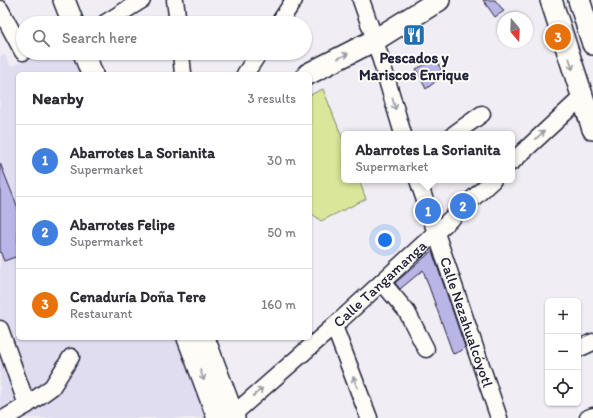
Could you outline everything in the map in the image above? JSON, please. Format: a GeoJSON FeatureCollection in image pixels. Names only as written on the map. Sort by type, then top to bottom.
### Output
{"type":"FeatureCollection","features":[{"type":"Feature","properties":{"kind":"main road"},"geometry":{"type":"LineString","coordinates":[[64,0],[70,16]]}},
{"type":"Feature","properties":{"kind":"main road"},"geometry":{"type":"LineString","coordinates":[[312,72],[375,40],[439,0]]}},
{"type":"Feature","properties":{"kind":"main road"},"geometry":{"type":"LineString","coordinates":[[551,0],[593,129]]}},
{"type":"Feature","properties":{"kind":"main road"},"geometry":{"type":"LineString","coordinates":[[584,6],[593,44]]}},
{"type":"Feature","properties":{"kind":"main road"},"geometry":{"type":"LineString","coordinates":[[87,60],[91,72]]}},
{"type":"Feature","properties":{"kind":"main road"},"geometry":{"type":"LineString","coordinates":[[189,340],[228,417]]}},
{"type":"Feature","properties":{"kind":"main road"},"geometry":{"type":"LineString","coordinates":[[205,340],[228,417]]}},
{"type":"Feature","properties":{"kind":"street"},"geometry":{"type":"LineString","coordinates":[[116,16],[142,0]]}},
{"type":"Feature","properties":{"kind":"street"},"geometry":{"type":"LineString","coordinates":[[175,0],[177,16]]}},
{"type":"Feature","properties":{"kind":"street"},"geometry":{"type":"LineString","coordinates":[[284,16],[294,0]]}},
{"type":"Feature","properties":{"kind":"street"},"geometry":{"type":"LineString","coordinates":[[361,0],[375,40],[402,131]]}},
{"type":"Feature","properties":{"kind":"street"},"geometry":{"type":"LineString","coordinates":[[0,9],[16,39]]}},
{"type":"Feature","properties":{"kind":"street"},"geometry":{"type":"LineString","coordinates":[[182,60],[183,72]]}},
{"type":"Feature","properties":{"kind":"street"},"geometry":{"type":"LineString","coordinates":[[246,72],[254,60]]}},
{"type":"Feature","properties":{"kind":"street"},"geometry":{"type":"LineString","coordinates":[[515,159],[582,97]]}},
{"type":"Feature","properties":{"kind":"street"},"geometry":{"type":"LineString","coordinates":[[458,131],[482,114]]}},
{"type":"Feature","properties":{"kind":"street","name":"Calle Nezahualcóyotl"},"geometry":{"type":"LineString","coordinates":[[419,183],[499,418]]}},
{"type":"Feature","properties":{"kind":"street","name":"Calle Tangamanga"},"geometry":{"type":"LineString","coordinates":[[228,417],[334,326],[490,183]]}},
{"type":"Feature","properties":{"kind":"street"},"geometry":{"type":"LineString","coordinates":[[382,282],[406,312],[426,349]]}},
{"type":"Feature","properties":{"kind":"street"},"geometry":{"type":"LineString","coordinates":[[334,326],[369,418]]}},
{"type":"Feature","properties":{"kind":"street"},"geometry":{"type":"LineString","coordinates":[[0,329],[27,405]]}},
{"type":"Feature","properties":{"kind":"street"},"geometry":{"type":"LineString","coordinates":[[5,418],[27,405],[52,387],[71,357]]}},
{"type":"Feature","properties":{"kind":"street"},"geometry":{"type":"LineString","coordinates":[[588,418],[593,416]]}},
{"type":"Feature","properties":{"kind":"shaded area"},"geometry":{"type":"Polygon","coordinates":[[[4,54],[11,66],[26,60],[76,60],[80,72],[16,72],[16,340],[179,340],[207,418],[0,418],[0,56],[4,54]]]}},
{"type":"Feature","properties":{"kind":"green space"},"geometry":{"type":"Polygon","coordinates":[[[323,89],[341,134],[341,183],[360,183],[366,199],[321,221],[312,214],[312,94],[323,89]]]}},
{"type":"Feature","properties":{"kind":"building"},"geometry":{"type":"Polygon","coordinates":[[[483,0],[495,0],[504,11],[497,12],[497,16],[495,17],[483,0]]]}},
{"type":"Feature","properties":{"kind":"building"},"geometry":{"type":"Polygon","coordinates":[[[436,59],[444,75],[426,89],[416,69],[436,59]]]}},
{"type":"Feature","properties":{"kind":"building"},"geometry":{"type":"Polygon","coordinates":[[[0,163],[16,203],[16,257],[4,261],[0,251],[0,163]]]}},
{"type":"Feature","properties":{"kind":"building"},"geometry":{"type":"Polygon","coordinates":[[[432,251],[465,347],[461,351],[453,354],[423,270],[400,289],[395,283],[432,251]]]}},
{"type":"Feature","properties":{"kind":"place","name":"Pescados y Mariscos Enrique"},"geometry":{"type":"Point","coordinates":[414,35]}},
{"type":"Feature","properties":{"kind":"place","name":"Cenaduría Doña Tere"},"geometry":{"type":"Point","coordinates":[558,37]}},
{"type":"Feature","properties":{"kind":"place","name":"Abarrotes Felipe"},"geometry":{"type":"Point","coordinates":[463,206]}},
{"type":"Feature","properties":{"kind":"place","name":"Abarrotes La Sorianita"},"geometry":{"type":"Point","coordinates":[428,211]}}]}
